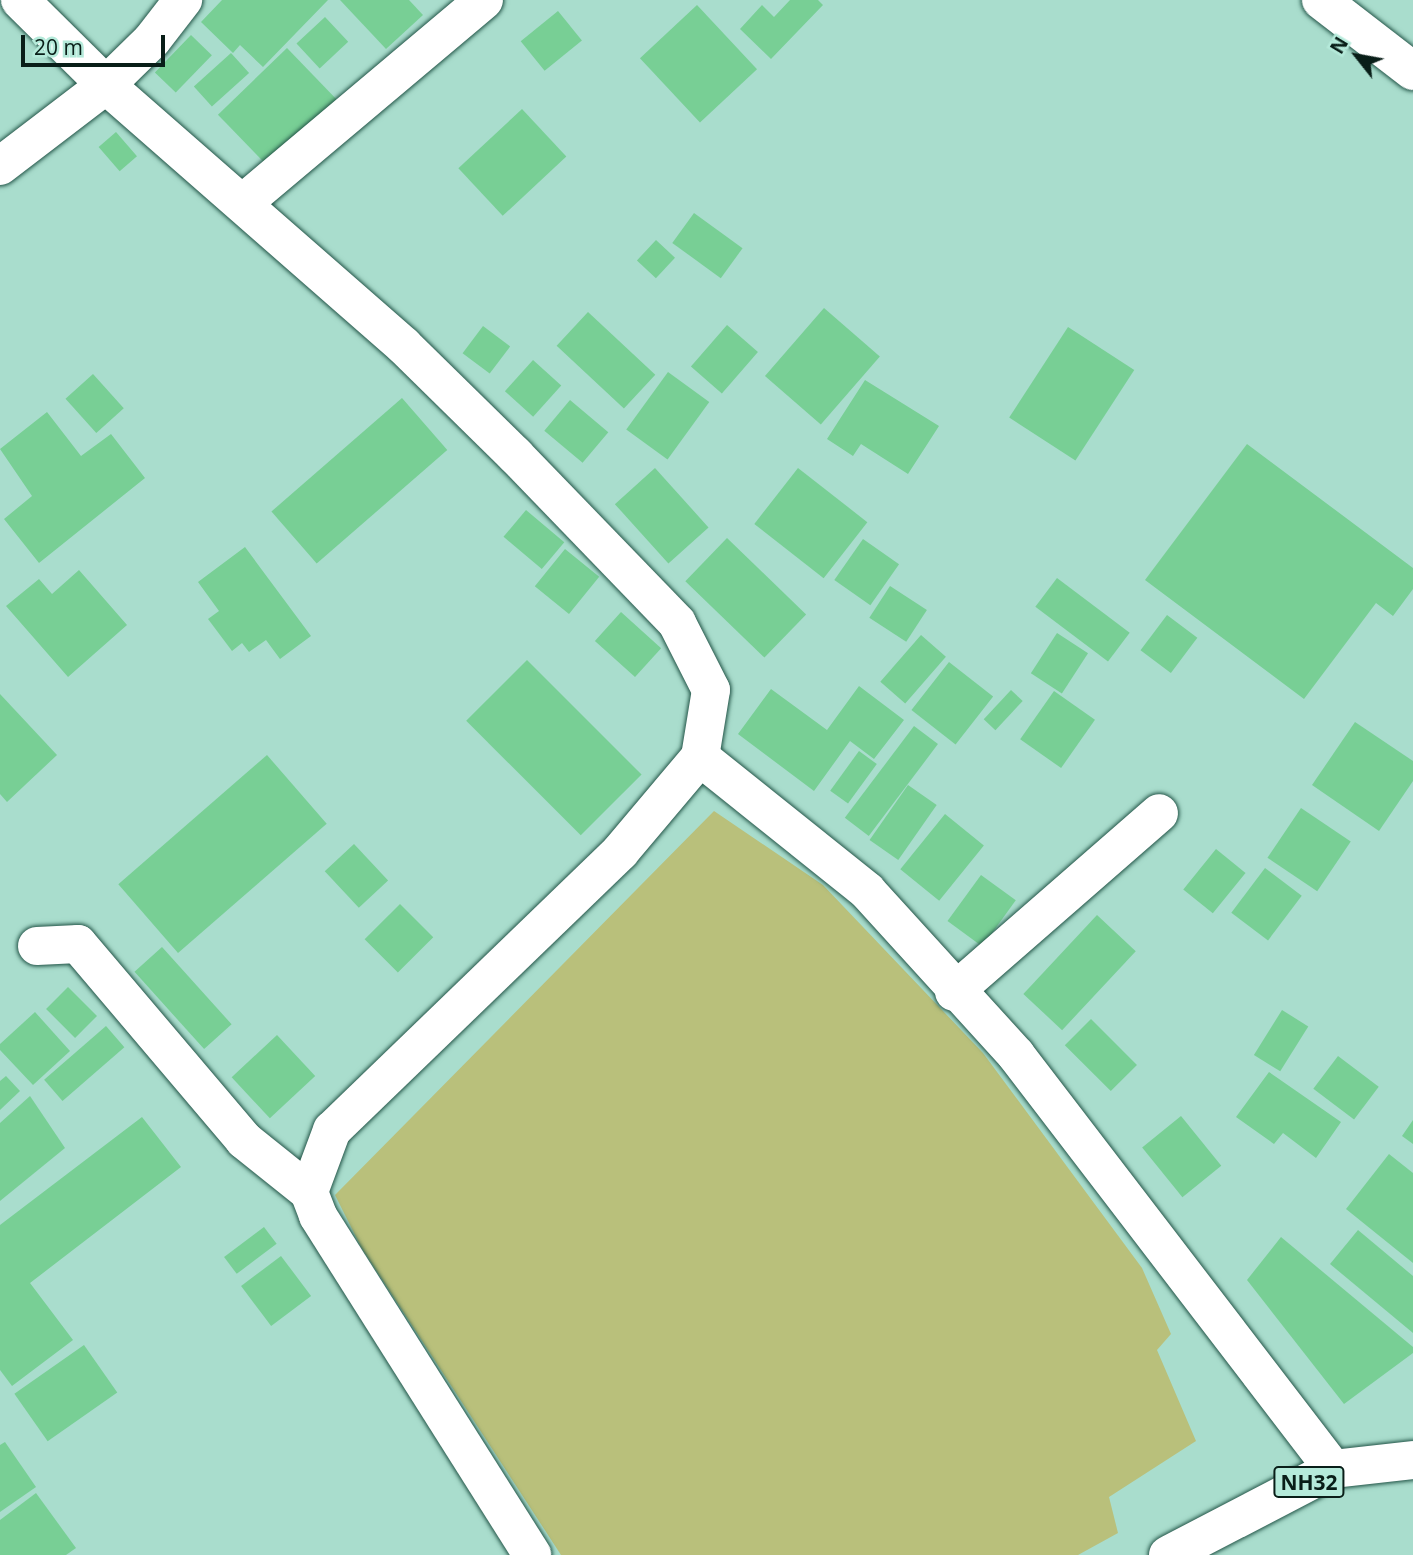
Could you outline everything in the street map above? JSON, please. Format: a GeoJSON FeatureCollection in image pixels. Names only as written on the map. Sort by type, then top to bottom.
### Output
{"type":"FeatureCollection","features":[{"type":"Feature","properties":{"kind":"street"},"geometry":{"type":"LineString","coordinates":[[20,0],[106,85],[243,202],[404,346],[677,623],[711,690],[699,757],[620,852],[332,1130],[309,1192]]}},
{"type":"Feature","properties":{"kind":"street"},"geometry":{"type":"LineString","coordinates":[[0,166],[106,85],[152,40],[183,0]]}},
{"type":"Feature","properties":{"kind":"street"},"geometry":{"type":"LineString","coordinates":[[243,202],[484,0]]}},
{"type":"Feature","properties":{"kind":"street"},"geometry":{"type":"LineString","coordinates":[[1321,0],[1413,71]]}},
{"type":"Feature","properties":{"kind":"street"},"geometry":{"type":"LineString","coordinates":[[699,757],[867,891],[954,992],[1016,1055],[1333,1469]]}},
{"type":"Feature","properties":{"kind":"street"},"geometry":{"type":"LineString","coordinates":[[954,992],[1159,813]]}},
{"type":"Feature","properties":{"kind":"street"},"geometry":{"type":"LineString","coordinates":[[37,946],[78,944],[244,1140],[309,1192],[318,1216],[532,1555]]}},
{"type":"Feature","properties":{"kind":"street","name":"NH32"},"geometry":{"type":"LineString","coordinates":[[1168,1555],[1216,1543],[1333,1469],[1410,1457]]}},
{"type":"Feature","properties":{"kind":"green space"},"geometry":{"type":"Polygon","coordinates":[[[714,811],[823,885],[983,1053],[1142,1268],[1171,1334],[1157,1350],[1196,1441],[1109,1497],[1118,1533],[1078,1555],[561,1555],[361,1247],[335,1195],[714,811]]]}},
{"type":"Feature","properties":{"kind":"building"},"geometry":{"type":"Polygon","coordinates":[[[222,0],[328,0],[263,67],[240,45],[233,53],[201,22],[222,0]]]}},
{"type":"Feature","properties":{"kind":"building"},"geometry":{"type":"Polygon","coordinates":[[[340,0],[409,0],[423,15],[386,49],[340,0]]]}},
{"type":"Feature","properties":{"kind":"building"},"geometry":{"type":"Polygon","coordinates":[[[790,0],[818,0],[823,5],[771,59],[740,29],[762,5],[774,17],[790,0]]]}},
{"type":"Feature","properties":{"kind":"building"},"geometry":{"type":"Polygon","coordinates":[[[697,5],[757,69],[700,123],[640,58],[697,5]]]}},
{"type":"Feature","properties":{"kind":"building"},"geometry":{"type":"Polygon","coordinates":[[[558,11],[582,41],[545,71],[521,41],[558,11]]]}},
{"type":"Feature","properties":{"kind":"building"},"geometry":{"type":"Polygon","coordinates":[[[325,17],[348,42],[320,68],[296,44],[325,17]]]}},
{"type":"Feature","properties":{"kind":"building"},"geometry":{"type":"Polygon","coordinates":[[[191,35],[212,55],[176,93],[155,72],[191,35]]]}},
{"type":"Feature","properties":{"kind":"building"},"geometry":{"type":"Polygon","coordinates":[[[287,48],[340,103],[271,169],[218,115],[287,48]]]}},
{"type":"Feature","properties":{"kind":"building"},"geometry":{"type":"Polygon","coordinates":[[[231,53],[249,73],[212,107],[194,86],[231,53]]]}},
{"type":"Feature","properties":{"kind":"building"},"geometry":{"type":"Polygon","coordinates":[[[522,109],[566,157],[503,216],[458,168],[522,109]]]}},
{"type":"Feature","properties":{"kind":"building"},"geometry":{"type":"Polygon","coordinates":[[[116,132],[137,156],[120,171],[99,147],[116,132]]]}},
{"type":"Feature","properties":{"kind":"building"},"geometry":{"type":"Polygon","coordinates":[[[694,213],[743,248],[721,278],[672,243],[694,213]]]}},
{"type":"Feature","properties":{"kind":"building"},"geometry":{"type":"Polygon","coordinates":[[[656,240],[675,258],[656,278],[637,260],[656,240]]]}},
{"type":"Feature","properties":{"kind":"building"},"geometry":{"type":"Polygon","coordinates":[[[824,308],[880,357],[821,424],[765,376],[824,308]]]}},
{"type":"Feature","properties":{"kind":"building"},"geometry":{"type":"Polygon","coordinates":[[[588,312],[655,375],[624,408],[557,346],[588,312]]]}},
{"type":"Feature","properties":{"kind":"building"},"geometry":{"type":"Polygon","coordinates":[[[727,325],[758,352],[722,393],[691,367],[727,325]]]}},
{"type":"Feature","properties":{"kind":"building"},"geometry":{"type":"Polygon","coordinates":[[[483,326],[510,346],[490,374],[463,353],[483,326]]]}},
{"type":"Feature","properties":{"kind":"building"},"geometry":{"type":"Polygon","coordinates":[[[1068,327],[1134,370],[1075,461],[1009,418],[1068,327]]]}},
{"type":"Feature","properties":{"kind":"building"},"geometry":{"type":"Polygon","coordinates":[[[533,360],[561,385],[533,417],[505,391],[533,360]]]}},
{"type":"Feature","properties":{"kind":"building"},"geometry":{"type":"Polygon","coordinates":[[[668,372],[709,402],[668,459],[626,429],[668,372]]]}},
{"type":"Feature","properties":{"kind":"building"},"geometry":{"type":"Polygon","coordinates":[[[93,374],[124,408],[96,433],[66,399],[93,374]]]}},
{"type":"Feature","properties":{"kind":"building"},"geometry":{"type":"Polygon","coordinates":[[[865,380],[939,426],[908,474],[861,444],[853,456],[827,439],[865,380]]]}},
{"type":"Feature","properties":{"kind":"building"},"geometry":{"type":"Polygon","coordinates":[[[402,398],[447,450],[317,564],[271,511],[402,398]]]}},
{"type":"Feature","properties":{"kind":"building"},"geometry":{"type":"Polygon","coordinates":[[[570,400],[608,432],[583,463],[544,431],[570,400]]]}},
{"type":"Feature","properties":{"kind":"building"},"geometry":{"type":"Polygon","coordinates":[[[47,412],[81,456],[111,434],[145,478],[39,563],[4,519],[32,496],[0,449],[47,412]]]}},
{"type":"Feature","properties":{"kind":"building"},"geometry":{"type":"Polygon","coordinates":[[[1247,444],[1413,568],[1413,589],[1393,616],[1376,603],[1304,699],[1145,580],[1247,444]]]}},
{"type":"Feature","properties":{"kind":"building"},"geometry":{"type":"Polygon","coordinates":[[[655,468],[709,527],[668,564],[615,504],[655,468]]]}},
{"type":"Feature","properties":{"kind":"building"},"geometry":{"type":"Polygon","coordinates":[[[798,468],[867,522],[824,578],[754,524],[798,468]]]}},
{"type":"Feature","properties":{"kind":"building"},"geometry":{"type":"Polygon","coordinates":[[[526,510],[564,542],[542,569],[504,537],[526,510]]]}},
{"type":"Feature","properties":{"kind":"building"},"geometry":{"type":"Polygon","coordinates":[[[727,538],[806,614],[764,658],[685,581],[727,538]]]}},
{"type":"Feature","properties":{"kind":"building"},"geometry":{"type":"Polygon","coordinates":[[[863,539],[899,564],[870,605],[834,580],[863,539]]]}},
{"type":"Feature","properties":{"kind":"building"},"geometry":{"type":"Polygon","coordinates":[[[245,547],[311,636],[280,659],[266,640],[249,652],[242,643],[232,651],[208,619],[219,611],[198,582],[245,547]]]}},
{"type":"Feature","properties":{"kind":"building"},"geometry":{"type":"Polygon","coordinates":[[[565,549],[599,577],[569,614],[535,586],[565,549]]]}},
{"type":"Feature","properties":{"kind":"building"},"geometry":{"type":"Polygon","coordinates":[[[79,570],[127,625],[68,677],[6,606],[39,579],[52,594],[79,570]]]}},
{"type":"Feature","properties":{"kind":"building"},"geometry":{"type":"Polygon","coordinates":[[[1057,578],[1130,633],[1108,662],[1035,607],[1057,578]]]}},
{"type":"Feature","properties":{"kind":"building"},"geometry":{"type":"Polygon","coordinates":[[[890,586],[927,610],[906,642],[869,618],[890,586]]]}},
{"type":"Feature","properties":{"kind":"building"},"geometry":{"type":"Polygon","coordinates":[[[621,612],[661,648],[635,677],[595,641],[621,612]]]}},
{"type":"Feature","properties":{"kind":"building"},"geometry":{"type":"Polygon","coordinates":[[[1167,615],[1197,638],[1171,673],[1141,650],[1167,615]]]}},
{"type":"Feature","properties":{"kind":"building"},"geometry":{"type":"Polygon","coordinates":[[[1057,633],[1088,653],[1062,693],[1031,673],[1057,633]]]}},
{"type":"Feature","properties":{"kind":"building"},"geometry":{"type":"Polygon","coordinates":[[[921,635],[946,657],[905,703],[880,682],[921,635]]]}},
{"type":"Feature","properties":{"kind":"building"},"geometry":{"type":"Polygon","coordinates":[[[527,660],[642,775],[581,835],[466,721],[527,660]]]}},
{"type":"Feature","properties":{"kind":"building"},"geometry":{"type":"Polygon","coordinates":[[[949,662],[993,696],[956,745],[911,710],[949,662]]]}},
{"type":"Feature","properties":{"kind":"building"},"geometry":{"type":"Polygon","coordinates":[[[859,686],[904,720],[874,759],[850,741],[814,791],[738,734],[771,689],[827,730],[859,686]]]}},
{"type":"Feature","properties":{"kind":"building"},"geometry":{"type":"Polygon","coordinates":[[[1011,690],[1023,701],[995,730],[984,719],[1011,690]]]}},
{"type":"Feature","properties":{"kind":"building"},"geometry":{"type":"Polygon","coordinates":[[[1054,691],[1095,720],[1061,768],[1020,739],[1054,691]]]}},
{"type":"Feature","properties":{"kind":"building"},"geometry":{"type":"Polygon","coordinates":[[[0,694],[57,755],[7,802],[0,794],[0,694]]]}},
{"type":"Feature","properties":{"kind":"building"},"geometry":{"type":"Polygon","coordinates":[[[1355,722],[1413,761],[1413,781],[1379,831],[1312,785],[1355,722]]]}},
{"type":"Feature","properties":{"kind":"building"},"geometry":{"type":"Polygon","coordinates":[[[914,726],[938,744],[869,836],[845,818],[914,726]]]}},
{"type":"Feature","properties":{"kind":"building"},"geometry":{"type":"Polygon","coordinates":[[[859,751],[877,764],[848,804],[830,791],[859,751]]]}},
{"type":"Feature","properties":{"kind":"building"},"geometry":{"type":"Polygon","coordinates":[[[267,755],[327,824],[178,953],[118,884],[267,755]]]}},
{"type":"Feature","properties":{"kind":"building"},"geometry":{"type":"Polygon","coordinates":[[[908,785],[937,805],[898,860],[870,840],[908,785]]]}},
{"type":"Feature","properties":{"kind":"building"},"geometry":{"type":"Polygon","coordinates":[[[1301,808],[1351,842],[1317,891],[1267,858],[1301,808]]]}},
{"type":"Feature","properties":{"kind":"building"},"geometry":{"type":"Polygon","coordinates":[[[945,814],[984,845],[939,901],[900,869],[945,814]]]}},
{"type":"Feature","properties":{"kind":"building"},"geometry":{"type":"Polygon","coordinates":[[[354,844],[388,881],[359,908],[325,871],[354,844]]]}},
{"type":"Feature","properties":{"kind":"building"},"geometry":{"type":"Polygon","coordinates":[[[1216,849],[1246,873],[1213,913],[1183,889],[1216,849]]]}},
{"type":"Feature","properties":{"kind":"building"},"geometry":{"type":"Polygon","coordinates":[[[1265,868],[1302,896],[1268,940],[1231,913],[1265,868]]]}},
{"type":"Feature","properties":{"kind":"building"},"geometry":{"type":"Polygon","coordinates":[[[981,875],[1016,900],[982,946],[947,921],[981,875]]]}},
{"type":"Feature","properties":{"kind":"building"},"geometry":{"type":"Polygon","coordinates":[[[400,904],[433,937],[398,973],[365,939],[400,904]]]}},
{"type":"Feature","properties":{"kind":"building"},"geometry":{"type":"Polygon","coordinates":[[[1097,915],[1136,951],[1062,1030],[1023,994],[1097,915]]]}},
{"type":"Feature","properties":{"kind":"building"},"geometry":{"type":"Polygon","coordinates":[[[162,947],[232,1024],[204,1049],[135,972],[162,947]]]}},
{"type":"Feature","properties":{"kind":"building"},"geometry":{"type":"Polygon","coordinates":[[[68,987],[97,1016],[75,1038],[46,1009],[68,987]]]}},
{"type":"Feature","properties":{"kind":"building"},"geometry":{"type":"Polygon","coordinates":[[[1282,1010],[1308,1026],[1280,1071],[1254,1055],[1282,1010]]]}},
{"type":"Feature","properties":{"kind":"building"},"geometry":{"type":"Polygon","coordinates":[[[35,1012],[70,1051],[33,1085],[0,1050],[0,1044],[35,1012]]]}},
{"type":"Feature","properties":{"kind":"building"},"geometry":{"type":"Polygon","coordinates":[[[1091,1019],[1137,1065],[1111,1091],[1065,1045],[1091,1019]]]}},
{"type":"Feature","properties":{"kind":"building"},"geometry":{"type":"Polygon","coordinates":[[[106,1026],[124,1047],[62,1101],[44,1080],[106,1026]]]}},
{"type":"Feature","properties":{"kind":"building"},"geometry":{"type":"Polygon","coordinates":[[[277,1035],[315,1076],[270,1118],[232,1077],[277,1035]]]}},
{"type":"Feature","properties":{"kind":"building"},"geometry":{"type":"Polygon","coordinates":[[[1338,1056],[1379,1087],[1354,1119],[1313,1089],[1338,1056]]]}},
{"type":"Feature","properties":{"kind":"building"},"geometry":{"type":"Polygon","coordinates":[[[1269,1072],[1341,1122],[1316,1158],[1283,1133],[1274,1144],[1236,1117],[1269,1072]]]}},
{"type":"Feature","properties":{"kind":"building"},"geometry":{"type":"Polygon","coordinates":[[[6,1076],[20,1091],[0,1110],[0,1081],[6,1076]]]}},
{"type":"Feature","properties":{"kind":"building"},"geometry":{"type":"Polygon","coordinates":[[[30,1096],[65,1148],[0,1201],[0,1123],[30,1096]]]}},
{"type":"Feature","properties":{"kind":"building"},"geometry":{"type":"Polygon","coordinates":[[[1181,1116],[1221,1166],[1182,1197],[1142,1147],[1181,1116]]]}},
{"type":"Feature","properties":{"kind":"building"},"geometry":{"type":"Polygon","coordinates":[[[142,1117],[181,1167],[30,1283],[73,1340],[12,1386],[0,1370],[0,1225],[142,1117]]]}},
{"type":"Feature","properties":{"kind":"building"},"geometry":{"type":"Polygon","coordinates":[[[1413,1120],[1413,1144],[1402,1136],[1413,1120]]]}},
{"type":"Feature","properties":{"kind":"building"},"geometry":{"type":"Polygon","coordinates":[[[1389,1154],[1413,1173],[1413,1263],[1346,1209],[1389,1154]]]}},
{"type":"Feature","properties":{"kind":"building"},"geometry":{"type":"Polygon","coordinates":[[[264,1227],[277,1244],[237,1274],[224,1257],[264,1227]]]}},
{"type":"Feature","properties":{"kind":"building"},"geometry":{"type":"Polygon","coordinates":[[[1358,1230],[1413,1276],[1413,1333],[1330,1264],[1358,1230]]]}},
{"type":"Feature","properties":{"kind":"building"},"geometry":{"type":"Polygon","coordinates":[[[1281,1237],[1413,1347],[1413,1353],[1344,1404],[1247,1280],[1281,1237]]]}},
{"type":"Feature","properties":{"kind":"building"},"geometry":{"type":"Polygon","coordinates":[[[281,1256],[311,1296],[271,1326],[241,1286],[281,1256]]]}},
{"type":"Feature","properties":{"kind":"building"},"geometry":{"type":"Polygon","coordinates":[[[84,1345],[117,1393],[48,1441],[14,1394],[84,1345]]]}},
{"type":"Feature","properties":{"kind":"building"},"geometry":{"type":"Polygon","coordinates":[[[5,1442],[36,1487],[0,1512],[0,1445],[5,1442]]]}},
{"type":"Feature","properties":{"kind":"building"},"geometry":{"type":"Polygon","coordinates":[[[36,1493],[76,1548],[66,1555],[0,1555],[0,1520],[36,1493]]]}}]}
